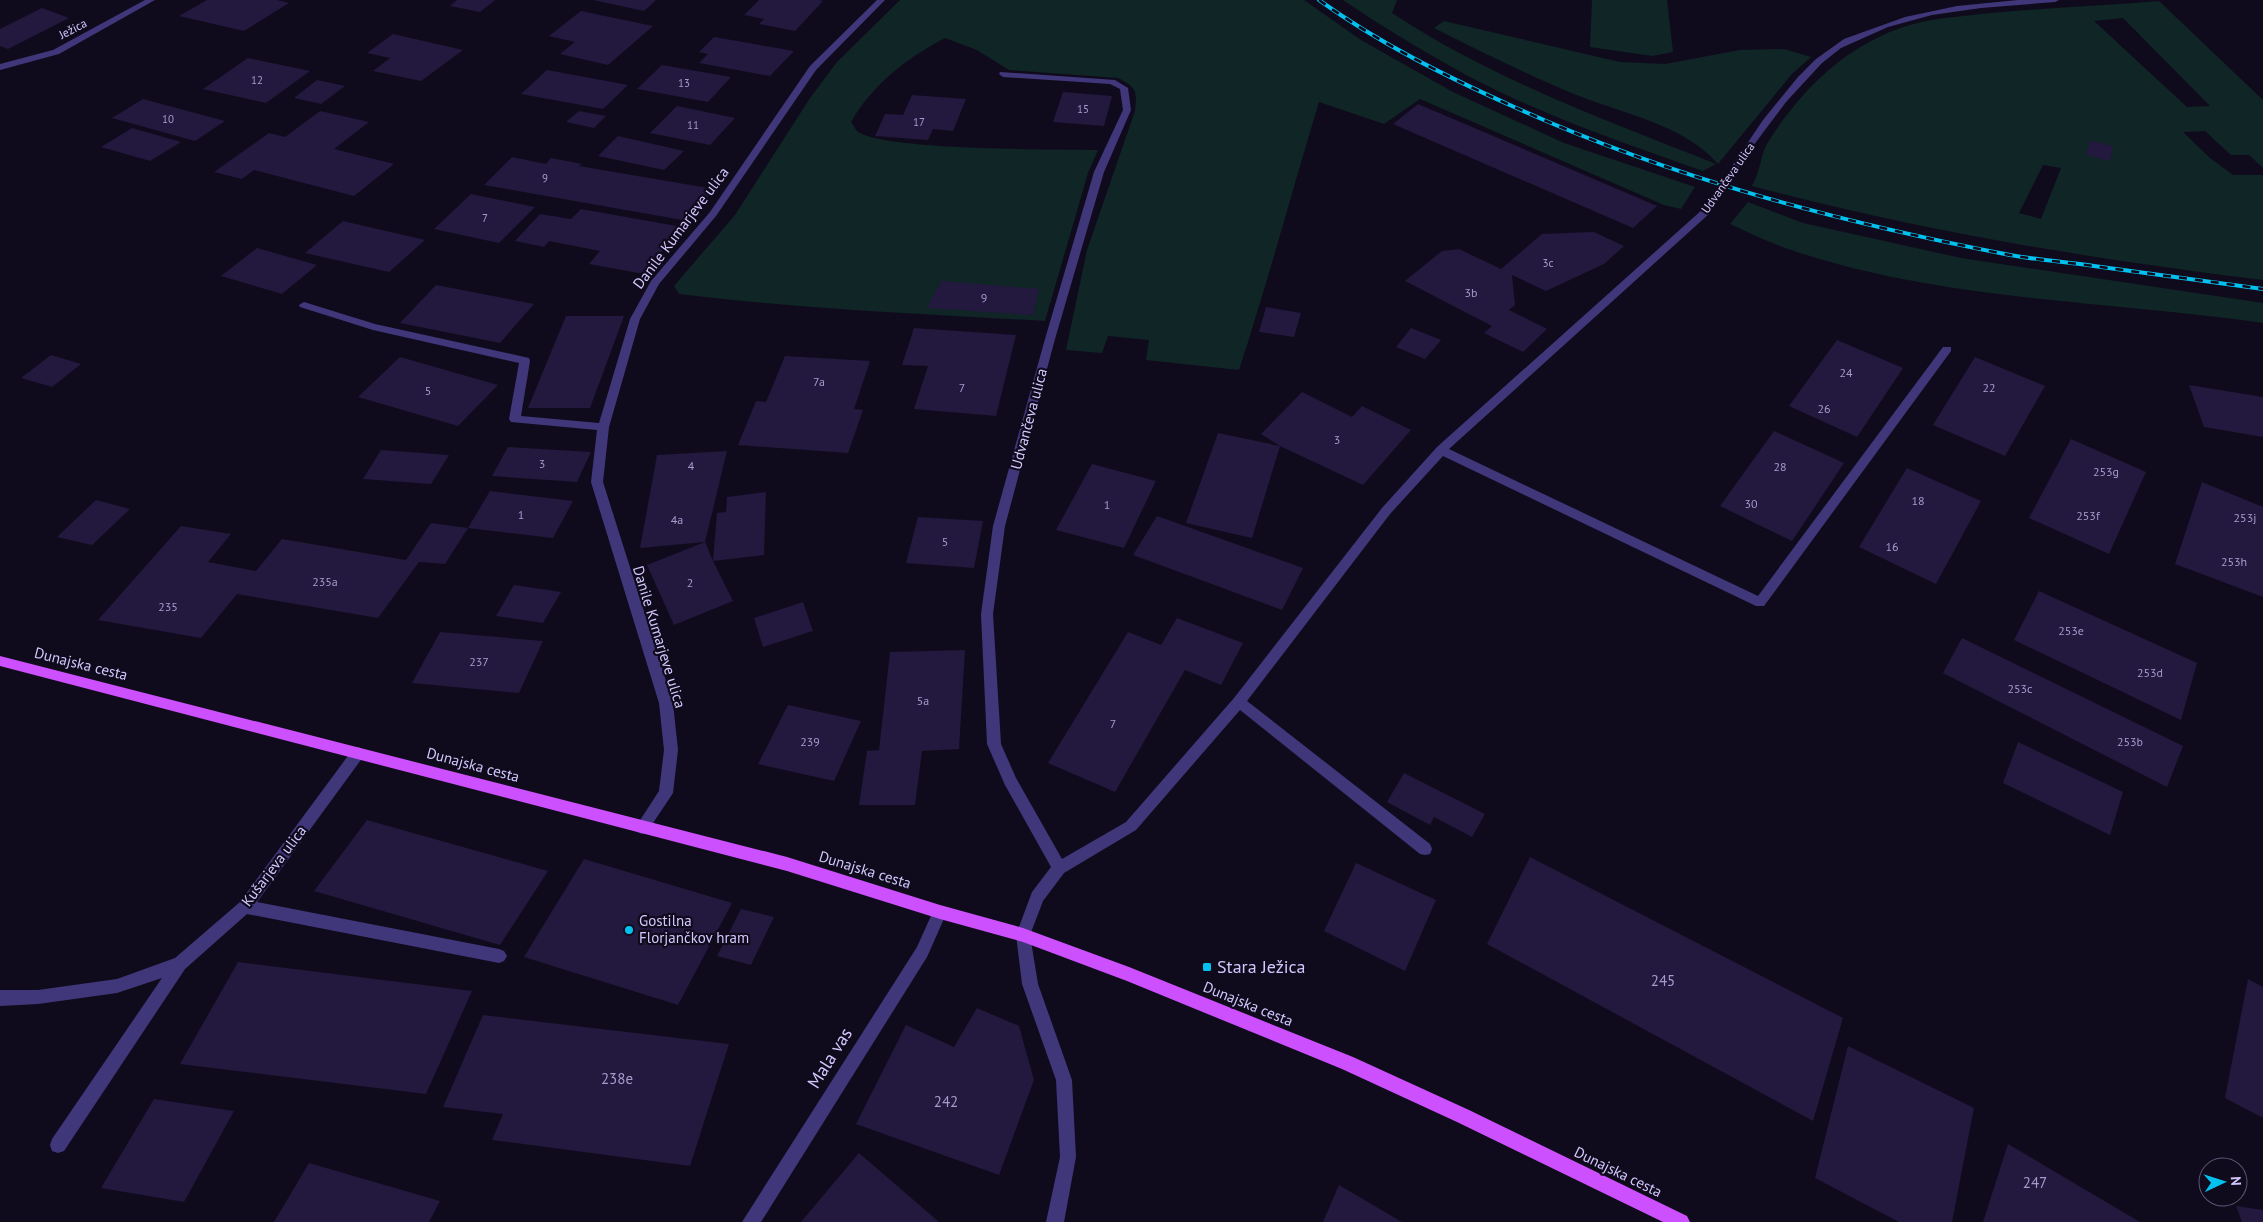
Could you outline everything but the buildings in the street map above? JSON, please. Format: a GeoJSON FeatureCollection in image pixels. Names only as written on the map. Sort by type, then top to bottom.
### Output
{"type":"FeatureCollection","features":[{"type":"Feature","properties":{"kind":"main road","name":"Dunajska cesta"},"geometry":{"type":"LineString","coordinates":[[0,661],[787,864],[940,912],[1023,935],[1129,974],[1348,1063],[1463,1116],[1681,1222]]}},
{"type":"Feature","properties":{"kind":"street","name":"Ježica"},"geometry":{"type":"LineString","coordinates":[[0,67],[56,52],[151,0]]}},
{"type":"Feature","properties":{"kind":"street","name":"Danile Kumarjeve ulica"},"geometry":{"type":"LineString","coordinates":[[642,828],[666,793],[671,750],[666,703],[597,482],[603,427],[635,319],[655,284],[713,214],[813,68],[880,0]]}},
{"type":"Feature","properties":{"kind":"street","name":"Udvančeva ulica"},"geometry":{"type":"LineString","coordinates":[[1023,935],[1037,897],[1059,868],[1131,826],[1239,702],[1386,511],[1441,450],[1707,211],[1736,163],[1802,78],[1839,46],[1883,25],[1939,10],[2055,0]]}},
{"type":"Feature","properties":{"kind":"street","name":"Udvančeva ulica"},"geometry":{"type":"LineString","coordinates":[[1003,74],[1112,82],[1124,88],[1127,97],[1127,110],[1099,172],[1050,339],[1000,526],[987,614],[994,744],[1010,781],[1059,868]]}},
{"type":"Feature","properties":{"kind":"street"},"geometry":{"type":"LineString","coordinates":[[304,305],[373,327],[525,361],[515,419],[603,427]]}},
{"type":"Feature","properties":{"kind":"street"},"geometry":{"type":"LineString","coordinates":[[1441,450],[1760,603],[1947,350]]}},
{"type":"Feature","properties":{"kind":"street"},"geometry":{"type":"LineString","coordinates":[[1239,702],[1425,849]]}},
{"type":"Feature","properties":{"kind":"street","name":"Kušarjeva ulica"},"geometry":{"type":"LineString","coordinates":[[0,998],[38,997],[116,986],[180,964],[245,907],[358,753]]}},
{"type":"Feature","properties":{"kind":"street"},"geometry":{"type":"LineString","coordinates":[[245,907],[499,956]]}},
{"type":"Feature","properties":{"kind":"street","name":"Mala vas"},"geometry":{"type":"LineString","coordinates":[[751,1222],[922,952],[940,912]]}},
{"type":"Feature","properties":{"kind":"street"},"geometry":{"type":"LineString","coordinates":[[1023,935],[1030,984],[1064,1080],[1068,1157],[1055,1222]]}},
{"type":"Feature","properties":{"kind":"street"},"geometry":{"type":"LineString","coordinates":[[58,1145],[180,964]]}},
{"type":"Feature","properties":{"kind":"green space"},"geometry":{"type":"Polygon","coordinates":[[[900,0],[1304,0],[1361,40],[1453,92],[1564,143],[1695,187],[1681,209],[1664,205],[1420,99],[1384,124],[1319,102],[1239,370],[1146,360],[1149,340],[1108,336],[1102,353],[1066,350],[1087,250],[1135,111],[1136,94],[1129,84],[1118,78],[1009,70],[977,50],[945,38],[917,54],[892,73],[880,84],[851,122],[857,131],[873,138],[933,146],[1098,150],[1088,173],[1045,321],[816,307],[679,294],[674,286],[735,215],[810,98],[837,62],[900,0]]]}},
{"type":"Feature","properties":{"kind":"green space"},"geometry":{"type":"Polygon","coordinates":[[[1343,0],[1397,0],[1392,13],[1430,37],[1469,58],[1550,97],[1716,164],[1703,171],[1585,128],[1526,104],[1437,59],[1343,0]]]}},
{"type":"Feature","properties":{"kind":"green space"},"geometry":{"type":"Polygon","coordinates":[[[1592,0],[1667,0],[1673,52],[1652,56],[1590,47],[1592,0]]]}},
{"type":"Feature","properties":{"kind":"green space"},"geometry":{"type":"Polygon","coordinates":[[[2159,1],[2263,100],[2263,168],[2249,155],[2231,155],[2205,131],[2183,132],[2210,158],[2233,175],[2263,175],[2263,280],[2134,263],[2006,242],[1879,217],[1752,186],[1767,144],[1780,124],[1810,87],[1846,56],[1887,33],[1910,25],[1945,18],[2025,10],[2159,1]],[[2123,18],[2094,21],[2187,107],[2210,106],[2123,18]],[[2043,165],[2019,213],[2041,219],[2061,168],[2043,165]]]}},
{"type":"Feature","properties":{"kind":"green space"},"geometry":{"type":"Polygon","coordinates":[[[1444,21],[1620,62],[1665,64],[1740,50],[1784,49],[1811,57],[1792,74],[1718,164],[1688,139],[1671,130],[1560,88],[1506,64],[1434,28],[1444,21]]]}},
{"type":"Feature","properties":{"kind":"green space"},"geometry":{"type":"Polygon","coordinates":[[[1748,202],[1803,223],[1961,258],[2263,303],[2263,323],[2028,298],[1911,281],[1854,268],[1788,249],[1730,224],[1748,202]]]}},
{"type":"Feature","properties":{"kind":"railway"},"geometry":{"type":"LineString","coordinates":[[1319,0],[1389,45],[1462,83],[1512,106],[1572,132],[1633,155],[1756,195],[1882,228],[2010,255],[2263,289]]}},
{"type":"Feature","properties":{"kind":"place","name":"Gostilna Florjančkov hram"},"geometry":{"type":"Point","coordinates":[629,930]}},
{"type":"Feature","properties":{"kind":"place","name":"Stara Ježica"},"geometry":{"type":"Point","coordinates":[1207,967]}}]}
